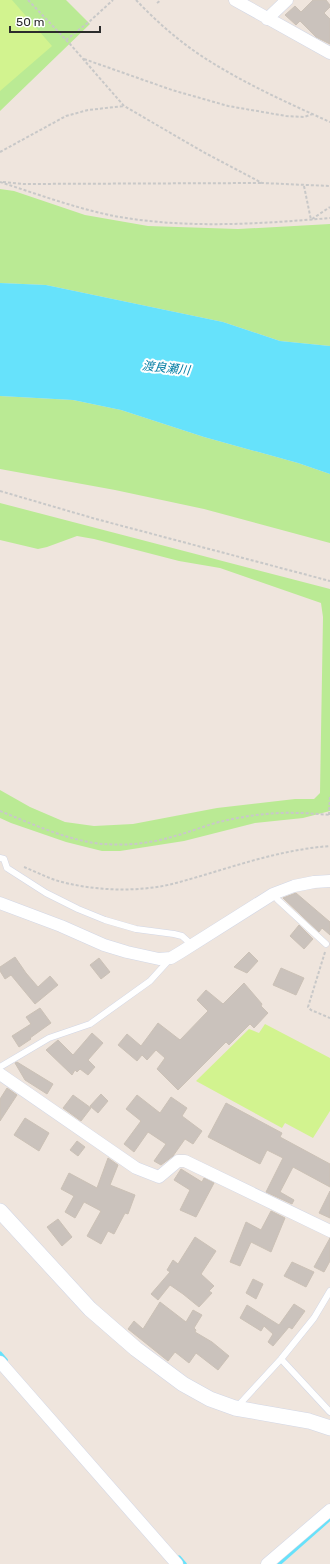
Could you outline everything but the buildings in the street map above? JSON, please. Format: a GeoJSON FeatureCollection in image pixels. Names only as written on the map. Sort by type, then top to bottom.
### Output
{"type":"FeatureCollection","features":[{"type":"Feature","properties":{"kind":"street"},"geometry":{"type":"LineString","coordinates":[[235,0],[330,53]]}},
{"type":"Feature","properties":{"kind":"street"},"geometry":{"type":"LineString","coordinates":[[268,19],[287,0]]}},
{"type":"Feature","properties":{"kind":"street"},"geometry":{"type":"LineString","coordinates":[[0,903],[119,950],[158,959],[171,958],[273,894],[294,886],[314,882],[330,881]]}},
{"type":"Feature","properties":{"kind":"street"},"geometry":{"type":"LineString","coordinates":[[0,1074],[136,1168],[159,1177],[178,1161],[185,1161],[330,1231]]}},
{"type":"Feature","properties":{"kind":"street"},"geometry":{"type":"LineString","coordinates":[[0,1211],[90,1308],[136,1349],[183,1384],[210,1399],[235,1408],[308,1422],[330,1428]]}},
{"type":"Feature","properties":{"kind":"street"},"geometry":{"type":"LineString","coordinates":[[0,1362],[177,1564]]}},
{"type":"Feature","properties":{"kind":"street"},"geometry":{"type":"LineString","coordinates":[[267,1564],[330,1510]]}},
{"type":"Feature","properties":{"kind":"lane"},"geometry":{"type":"LineString","coordinates":[[2,859],[7,868],[46,893],[78,909],[105,920],[136,929],[182,936],[192,945]]}},
{"type":"Feature","properties":{"kind":"lane"},"geometry":{"type":"LineString","coordinates":[[273,894],[326,944]]}},
{"type":"Feature","properties":{"kind":"lane"},"geometry":{"type":"LineString","coordinates":[[0,1067],[49,1038],[90,1024],[150,981],[171,958]]}},
{"type":"Feature","properties":{"kind":"lane"},"geometry":{"type":"LineString","coordinates":[[235,1408],[281,1359],[314,1318],[330,1291]]}},
{"type":"Feature","properties":{"kind":"lane"},"geometry":{"type":"LineString","coordinates":[[281,1359],[330,1412]]}},
{"type":"Feature","properties":{"kind":"path"},"geometry":{"type":"LineString","coordinates":[[28,0],[83,58],[124,106],[207,154],[262,183]]}},
{"type":"Feature","properties":{"kind":"path"},"geometry":{"type":"LineString","coordinates":[[66,40],[113,0]]}},
{"type":"Feature","properties":{"kind":"path"},"geometry":{"type":"LineString","coordinates":[[136,0],[169,32],[210,62],[330,122]]}},
{"type":"Feature","properties":{"kind":"path"},"geometry":{"type":"LineString","coordinates":[[157,3],[160,0]]}},
{"type":"Feature","properties":{"kind":"path"},"geometry":{"type":"LineString","coordinates":[[83,58],[172,90],[221,104],[304,118],[313,114]]}},
{"type":"Feature","properties":{"kind":"path"},"geometry":{"type":"LineString","coordinates":[[0,152],[66,116],[88,110],[124,106]]}},
{"type":"Feature","properties":{"kind":"path"},"geometry":{"type":"LineString","coordinates":[[0,182],[23,184],[262,183],[330,186]]}},
{"type":"Feature","properties":{"kind":"path"},"geometry":{"type":"LineString","coordinates":[[0,182],[100,212],[153,222],[214,225],[330,218]]}},
{"type":"Feature","properties":{"kind":"path"},"geometry":{"type":"LineString","coordinates":[[304,185],[311,220]]}},
{"type":"Feature","properties":{"kind":"path"},"geometry":{"type":"LineString","coordinates":[[311,220],[330,207]]}},
{"type":"Feature","properties":{"kind":"path"},"geometry":{"type":"LineString","coordinates":[[0,491],[96,519],[330,581]]}},
{"type":"Feature","properties":{"kind":"path"},"geometry":{"type":"LineString","coordinates":[[0,811],[73,838],[102,844],[120,845],[136,844],[174,837],[219,822],[260,815],[296,813],[329,815],[330,795]]}},
{"type":"Feature","properties":{"kind":"path"},"geometry":{"type":"LineString","coordinates":[[2,859],[55,880],[101,888],[127,889],[175,883],[263,857],[310,847],[330,846]]}},
{"type":"Feature","properties":{"kind":"path"},"geometry":{"type":"LineString","coordinates":[[326,944],[308,1007],[311,1010],[330,1018]]}},
{"type":"Feature","properties":{"kind":"green space"},"geometry":{"type":"Polygon","coordinates":[[[0,0],[66,0],[90,24],[0,111],[0,0]]]}},
{"type":"Feature","properties":{"kind":"green space"},"geometry":{"type":"Polygon","coordinates":[[[0,0],[12,0],[52,46],[0,91],[0,0]]]}},
{"type":"Feature","properties":{"kind":"green space"},"geometry":{"type":"Polygon","coordinates":[[[0,189],[14,191],[85,215],[148,226],[238,229],[330,224],[330,346],[280,341],[223,322],[46,285],[0,283],[0,189]]]}},
{"type":"Feature","properties":{"kind":"green space"},"geometry":{"type":"Polygon","coordinates":[[[0,396],[73,400],[121,410],[204,437],[298,463],[330,474],[330,543],[204,509],[115,490],[0,469],[0,396]]]}},
{"type":"Feature","properties":{"kind":"green space"},"geometry":{"type":"Polygon","coordinates":[[[0,503],[330,589],[330,811],[303,818],[255,823],[184,841],[120,851],[102,851],[66,842],[0,818],[0,790],[30,807],[65,822],[94,826],[133,824],[217,808],[295,799],[314,799],[320,793],[323,617],[321,603],[220,568],[179,561],[77,536],[38,549],[0,540],[0,503]]]}},
{"type":"Feature","properties":{"kind":"green space"},"geometry":{"type":"Polygon","coordinates":[[[265,1024],[330,1058],[330,1111],[313,1138],[285,1123],[282,1128],[196,1081],[249,1029],[259,1033],[265,1024]]]}},
{"type":"Feature","properties":{"kind":"water","name":"渡良瀬川"},"geometry":{"type":"Polygon","coordinates":[[[0,283],[46,285],[223,322],[280,341],[330,346],[330,474],[298,463],[204,437],[121,410],[73,400],[0,396],[0,283]]]}},
{"type":"Feature","properties":{"kind":"waterway"},"geometry":{"type":"LineString","coordinates":[[0,1353],[6,1360]]}},
{"type":"Feature","properties":{"kind":"waterway"},"geometry":{"type":"LineString","coordinates":[[279,1564],[330,1519]]}},
{"type":"Feature","properties":{"kind":"waterway"},"geometry":{"type":"LineString","coordinates":[[179,1557],[185,1564]]}}]}
